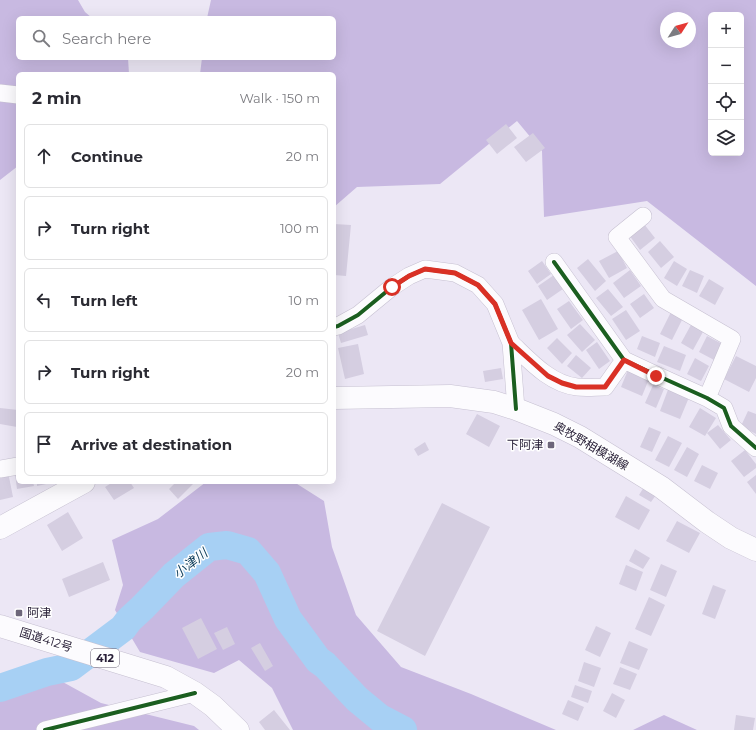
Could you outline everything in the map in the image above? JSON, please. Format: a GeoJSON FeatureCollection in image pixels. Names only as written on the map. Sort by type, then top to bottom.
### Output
{"type":"FeatureCollection","features":[{"type":"Feature","properties":{"kind":"main road","name":"奥牧野相模湖線"},"geometry":{"type":"LineString","coordinates":[[336,398],[450,396],[494,402],[516,409],[554,424],[580,437],[660,487],[731,538],[756,550]]}},
{"type":"Feature","properties":{"kind":"main road"},"geometry":{"type":"LineString","coordinates":[[0,528],[80,484]]}},
{"type":"Feature","properties":{"kind":"main road","name":"国道412号"},"geometry":{"type":"LineString","coordinates":[[0,626],[166,677],[195,693],[213,706],[233,723],[238,730]]}},
{"type":"Feature","properties":{"kind":"street"},"geometry":{"type":"LineString","coordinates":[[0,93],[16,95]]}},
{"type":"Feature","properties":{"kind":"street"},"geometry":{"type":"LineString","coordinates":[[643,216],[617,237],[663,299],[732,339],[707,398]]}},
{"type":"Feature","properties":{"kind":"street"},"geometry":{"type":"LineString","coordinates":[[554,262],[624,360],[656,376],[707,398],[724,408],[731,426],[756,448]]}},
{"type":"Feature","properties":{"kind":"street"},"geometry":{"type":"LineString","coordinates":[[336,326],[358,315],[392,287],[409,276],[425,269],[455,273],[478,285],[495,304],[511,343],[516,409]]}},
{"type":"Feature","properties":{"kind":"street"},"geometry":{"type":"LineString","coordinates":[[511,343],[548,376],[562,383],[576,387],[605,387],[624,360]]}},
{"type":"Feature","properties":{"kind":"street"},"geometry":{"type":"LineString","coordinates":[[0,470],[16,466]]}},
{"type":"Feature","properties":{"kind":"street"},"geometry":{"type":"LineString","coordinates":[[45,730],[195,693]]}},
{"type":"Feature","properties":{"kind":"shaded area"},"geometry":{"type":"Polygon","coordinates":[[[0,0],[78,0],[85,12],[90,16],[16,16],[16,60],[128,60],[129,72],[16,72],[16,168],[0,180],[0,0]]]}},
{"type":"Feature","properties":{"kind":"shaded area"},"geometry":{"type":"Polygon","coordinates":[[[211,0],[756,0],[756,286],[647,201],[544,217],[542,151],[517,121],[440,184],[357,187],[336,205],[336,72],[200,72],[202,60],[336,60],[336,16],[207,16],[211,0]]]}},
{"type":"Feature","properties":{"kind":"shaded area"},"geometry":{"type":"Polygon","coordinates":[[[203,484],[297,484],[324,501],[332,547],[356,615],[401,667],[471,694],[556,730],[293,730],[272,688],[239,660],[214,673],[140,652],[115,610],[123,585],[112,540],[158,519],[203,484]]]}},
{"type":"Feature","properties":{"kind":"shaded area"},"geometry":{"type":"Polygon","coordinates":[[[30,664],[101,703],[194,726],[199,730],[0,730],[0,698],[30,664]]]}},
{"type":"Feature","properties":{"kind":"shaded area"},"geometry":{"type":"Polygon","coordinates":[[[664,715],[697,730],[633,730],[664,715]]]}},
{"type":"Feature","properties":{"kind":"building"},"geometry":{"type":"Polygon","coordinates":[[[506,124],[517,138],[497,154],[486,140],[506,124]]]}},
{"type":"Feature","properties":{"kind":"building"},"geometry":{"type":"Polygon","coordinates":[[[533,133],[545,148],[526,162],[514,147],[533,133]]]}},
{"type":"Feature","properties":{"kind":"building"},"geometry":{"type":"Polygon","coordinates":[[[336,224],[351,225],[346,276],[336,275],[336,224]]]}},
{"type":"Feature","properties":{"kind":"building"},"geometry":{"type":"Polygon","coordinates":[[[644,224],[655,238],[640,250],[629,235],[644,224]]]}},
{"type":"Feature","properties":{"kind":"building"},"geometry":{"type":"Polygon","coordinates":[[[660,241],[674,257],[661,268],[648,252],[660,241]]]}},
{"type":"Feature","properties":{"kind":"building"},"geometry":{"type":"Polygon","coordinates":[[[618,251],[627,268],[609,278],[599,261],[618,251]]]}},
{"type":"Feature","properties":{"kind":"building"},"geometry":{"type":"Polygon","coordinates":[[[588,259],[606,281],[595,291],[577,268],[588,259]]]}},
{"type":"Feature","properties":{"kind":"building"},"geometry":{"type":"Polygon","coordinates":[[[542,261],[551,274],[537,284],[528,271],[542,261]]]}},
{"type":"Feature","properties":{"kind":"building"},"geometry":{"type":"Polygon","coordinates":[[[674,261],[687,269],[677,286],[664,278],[674,261]]]}},
{"type":"Feature","properties":{"kind":"building"},"geometry":{"type":"Polygon","coordinates":[[[630,270],[641,286],[624,298],[613,283],[630,270]]]}},
{"type":"Feature","properties":{"kind":"building"},"geometry":{"type":"Polygon","coordinates":[[[690,270],[704,276],[697,293],[682,286],[690,270]]]}},
{"type":"Feature","properties":{"kind":"building"},"geometry":{"type":"Polygon","coordinates":[[[554,275],[563,289],[547,300],[538,286],[554,275]]]}},
{"type":"Feature","properties":{"kind":"building"},"geometry":{"type":"Polygon","coordinates":[[[709,279],[724,288],[715,305],[699,296],[709,279]]]}},
{"type":"Feature","properties":{"kind":"building"},"geometry":{"type":"Polygon","coordinates":[[[608,289],[623,307],[611,316],[596,298],[608,289]]]}},
{"type":"Feature","properties":{"kind":"building"},"geometry":{"type":"Polygon","coordinates":[[[644,294],[654,308],[640,318],[630,304],[644,294]]]}},
{"type":"Feature","properties":{"kind":"building"},"geometry":{"type":"Polygon","coordinates":[[[541,299],[558,329],[539,340],[522,310],[541,299]]]}},
{"type":"Feature","properties":{"kind":"building"},"geometry":{"type":"Polygon","coordinates":[[[569,301],[583,320],[571,329],[557,309],[569,301]]]}},
{"type":"Feature","properties":{"kind":"building"},"geometry":{"type":"Polygon","coordinates":[[[626,310],[640,331],[626,340],[612,319],[626,310]]]}},
{"type":"Feature","properties":{"kind":"building"},"geometry":{"type":"Polygon","coordinates":[[[672,310],[684,316],[672,340],[660,334],[672,310]]]}},
{"type":"Feature","properties":{"kind":"building"},"geometry":{"type":"Polygon","coordinates":[[[692,323],[704,330],[693,350],[681,343],[692,323]]]}},
{"type":"Feature","properties":{"kind":"building"},"geometry":{"type":"Polygon","coordinates":[[[580,324],[595,340],[582,352],[567,335],[580,324]]]}},
{"type":"Feature","properties":{"kind":"building"},"geometry":{"type":"Polygon","coordinates":[[[365,325],[368,335],[341,343],[338,333],[365,325]]]}},
{"type":"Feature","properties":{"kind":"building"},"geometry":{"type":"Polygon","coordinates":[[[642,336],[660,343],[655,357],[637,349],[642,336]]]}},
{"type":"Feature","properties":{"kind":"building"},"geometry":{"type":"Polygon","coordinates":[[[707,336],[724,345],[716,361],[699,352],[707,336]]]}},
{"type":"Feature","properties":{"kind":"building"},"geometry":{"type":"Polygon","coordinates":[[[557,338],[572,353],[562,364],[547,348],[557,338]]]}},
{"type":"Feature","properties":{"kind":"building"},"geometry":{"type":"Polygon","coordinates":[[[597,342],[610,361],[599,369],[586,350],[597,342]]]}},
{"type":"Feature","properties":{"kind":"building"},"geometry":{"type":"Polygon","coordinates":[[[358,344],[364,374],[345,379],[338,348],[358,344]]]}},
{"type":"Feature","properties":{"kind":"building"},"geometry":{"type":"Polygon","coordinates":[[[664,346],[686,355],[680,371],[657,362],[664,346]]]}},
{"type":"Feature","properties":{"kind":"building"},"geometry":{"type":"Polygon","coordinates":[[[576,355],[591,368],[582,378],[567,366],[576,355]]]}},
{"type":"Feature","properties":{"kind":"building"},"geometry":{"type":"Polygon","coordinates":[[[736,356],[756,366],[756,378],[749,392],[724,379],[736,356]]]}},
{"type":"Feature","properties":{"kind":"building"},"geometry":{"type":"Polygon","coordinates":[[[695,358],[709,366],[701,381],[687,374],[695,358]]]}},
{"type":"Feature","properties":{"kind":"building"},"geometry":{"type":"Polygon","coordinates":[[[501,368],[503,379],[485,382],[483,371],[501,368]]]}},
{"type":"Feature","properties":{"kind":"building"},"geometry":{"type":"Polygon","coordinates":[[[628,370],[649,379],[642,396],[621,387],[628,370]]]}},
{"type":"Feature","properties":{"kind":"building"},"geometry":{"type":"Polygon","coordinates":[[[653,385],[664,389],[656,408],[645,403],[653,385]]]}},
{"type":"Feature","properties":{"kind":"building"},"geometry":{"type":"Polygon","coordinates":[[[669,387],[690,395],[680,419],[660,411],[669,387]]]}},
{"type":"Feature","properties":{"kind":"building"},"geometry":{"type":"Polygon","coordinates":[[[0,408],[16,410],[16,427],[0,424],[0,408]]]}},
{"type":"Feature","properties":{"kind":"building"},"geometry":{"type":"Polygon","coordinates":[[[700,408],[716,418],[705,436],[689,427],[700,408]]]}},
{"type":"Feature","properties":{"kind":"building"},"geometry":{"type":"Polygon","coordinates":[[[748,411],[756,414],[756,434],[741,426],[748,411]]]}},
{"type":"Feature","properties":{"kind":"building"},"geometry":{"type":"Polygon","coordinates":[[[477,414],[500,426],[489,447],[466,434],[477,414]]]}},
{"type":"Feature","properties":{"kind":"building"},"geometry":{"type":"Polygon","coordinates":[[[718,425],[731,440],[720,449],[707,433],[718,425]]]}},
{"type":"Feature","properties":{"kind":"building"},"geometry":{"type":"Polygon","coordinates":[[[649,427],[661,432],[652,452],[640,447],[649,427]]]}},
{"type":"Feature","properties":{"kind":"building"},"geometry":{"type":"Polygon","coordinates":[[[668,436],[682,443],[669,467],[655,460],[668,436]]]}},
{"type":"Feature","properties":{"kind":"building"},"geometry":{"type":"Polygon","coordinates":[[[425,442],[429,450],[418,456],[414,449],[425,442]]]}},
{"type":"Feature","properties":{"kind":"building"},"geometry":{"type":"Polygon","coordinates":[[[687,447],[699,454],[687,477],[674,470],[687,447]]]}},
{"type":"Feature","properties":{"kind":"building"},"geometry":{"type":"Polygon","coordinates":[[[745,450],[756,464],[756,468],[744,477],[731,461],[745,450]]]}},
{"type":"Feature","properties":{"kind":"building"},"geometry":{"type":"Polygon","coordinates":[[[702,465],[718,473],[710,489],[694,481],[702,465]]]}},
{"type":"Feature","properties":{"kind":"building"},"geometry":{"type":"Polygon","coordinates":[[[8,472],[13,497],[0,500],[0,474],[8,472]]]}},
{"type":"Feature","properties":{"kind":"building"},"geometry":{"type":"Polygon","coordinates":[[[756,475],[756,494],[747,482],[756,475]]]}},
{"type":"Feature","properties":{"kind":"building"},"geometry":{"type":"Polygon","coordinates":[[[16,484],[34,484],[34,486],[17,489],[16,484]]]}},
{"type":"Feature","properties":{"kind":"building"},"geometry":{"type":"Polygon","coordinates":[[[110,484],[131,484],[134,488],[114,500],[105,487],[110,484]]]}},
{"type":"Feature","properties":{"kind":"building"},"geometry":{"type":"Polygon","coordinates":[[[174,484],[193,484],[178,499],[169,489],[174,484]]]}},
{"type":"Feature","properties":{"kind":"building"},"geometry":{"type":"Polygon","coordinates":[[[644,487],[656,495],[651,502],[639,495],[644,487]]]}},
{"type":"Feature","properties":{"kind":"building"},"geometry":{"type":"Polygon","coordinates":[[[626,496],[650,510],[639,530],[615,517],[626,496]]]}},
{"type":"Feature","properties":{"kind":"building"},"geometry":{"type":"Polygon","coordinates":[[[442,503],[490,527],[425,656],[377,631],[442,503]]]}},
{"type":"Feature","properties":{"kind":"building"},"geometry":{"type":"Polygon","coordinates":[[[68,512],[83,538],[62,551],[47,525],[68,512]]]}},
{"type":"Feature","properties":{"kind":"building"},"geometry":{"type":"Polygon","coordinates":[[[677,521],[700,533],[689,553],[666,541],[677,521]]]}},
{"type":"Feature","properties":{"kind":"building"},"geometry":{"type":"Polygon","coordinates":[[[635,549],[650,558],[643,569],[629,561],[635,549]]]}},
{"type":"Feature","properties":{"kind":"building"},"geometry":{"type":"Polygon","coordinates":[[[103,562],[110,580],[69,597],[62,579],[103,562]]]}},
{"type":"Feature","properties":{"kind":"building"},"geometry":{"type":"Polygon","coordinates":[[[661,564],[677,571],[666,597],[650,590],[661,564]]]}},
{"type":"Feature","properties":{"kind":"building"},"geometry":{"type":"Polygon","coordinates":[[[626,565],[643,572],[636,591],[619,584],[626,565]]]}},
{"type":"Feature","properties":{"kind":"building"},"geometry":{"type":"Polygon","coordinates":[[[713,585],[726,590],[715,619],[702,614],[713,585]]]}},
{"type":"Feature","properties":{"kind":"building"},"geometry":{"type":"Polygon","coordinates":[[[649,597],[665,605],[651,636],[635,629],[649,597]]]}},
{"type":"Feature","properties":{"kind":"building"},"geometry":{"type":"Polygon","coordinates":[[[201,618],[217,649],[198,659],[182,628],[201,618]]]}},
{"type":"Feature","properties":{"kind":"building"},"geometry":{"type":"Polygon","coordinates":[[[596,626],[611,633],[600,657],[585,650],[596,626]]]}},
{"type":"Feature","properties":{"kind":"building"},"geometry":{"type":"Polygon","coordinates":[[[227,627],[235,644],[223,650],[214,633],[227,627]]]}},
{"type":"Feature","properties":{"kind":"building"},"geometry":{"type":"Polygon","coordinates":[[[629,641],[648,649],[639,670],[620,663],[629,641]]]}},
{"type":"Feature","properties":{"kind":"building"},"geometry":{"type":"Polygon","coordinates":[[[260,643],[273,666],[265,671],[251,648],[260,643]]]}},
{"type":"Feature","properties":{"kind":"building"},"geometry":{"type":"Polygon","coordinates":[[[584,662],[601,668],[594,687],[578,681],[584,662]]]}},
{"type":"Feature","properties":{"kind":"building"},"geometry":{"type":"Polygon","coordinates":[[[620,667],[637,674],[630,690],[613,684],[620,667]]]}},
{"type":"Feature","properties":{"kind":"building"},"geometry":{"type":"Polygon","coordinates":[[[575,685],[592,691],[588,703],[571,697],[575,685]]]}},
{"type":"Feature","properties":{"kind":"building"},"geometry":{"type":"Polygon","coordinates":[[[612,693],[625,700],[616,718],[603,711],[612,693]]]}},
{"type":"Feature","properties":{"kind":"building"},"geometry":{"type":"Polygon","coordinates":[[[568,700],[584,707],[578,721],[562,714],[568,700]]]}},
{"type":"Feature","properties":{"kind":"building"},"geometry":{"type":"Polygon","coordinates":[[[274,710],[290,730],[265,730],[259,722],[274,710]]]}},
{"type":"Feature","properties":{"kind":"building"},"geometry":{"type":"Polygon","coordinates":[[[736,715],[755,718],[753,730],[734,730],[736,715]]]}},
{"type":"Feature","properties":{"kind":"waterway","name":"小津川"},"geometry":{"type":"LineString","coordinates":[[0,688],[47,672],[71,667],[123,628],[129,620],[174,575],[209,547],[227,545],[248,551],[267,573],[288,619],[318,660],[325,665],[357,699],[380,718],[403,730]]}},
{"type":"Feature","properties":{"kind":"cycle path"},"geometry":{"type":"LineString","coordinates":[[554,262],[624,360],[707,398],[724,408],[731,426],[756,448]]}},
{"type":"Feature","properties":{"kind":"cycle path"},"geometry":{"type":"LineString","coordinates":[[336,326],[358,315],[392,287],[409,276],[425,269],[455,273],[478,285],[495,304],[511,343],[516,409]]}},
{"type":"Feature","properties":{"kind":"cycle path"},"geometry":{"type":"LineString","coordinates":[[45,730],[195,693]]}},
{"type":"Feature","properties":{"kind":"place","name":"下阿津"},"geometry":{"type":"Point","coordinates":[551,445]}},
{"type":"Feature","properties":{"kind":"place","name":"阿津"},"geometry":{"type":"Point","coordinates":[19,613]}},
{"type":"Feature","properties":{"kind":"route"},"geometry":{"type":"LineString","coordinates":[[392,287],[409,276],[425,269],[455,273],[478,285],[495,304],[511,343],[535,366],[548,376],[562,383],[576,387],[605,387],[624,360],[656,376]]}}]}
